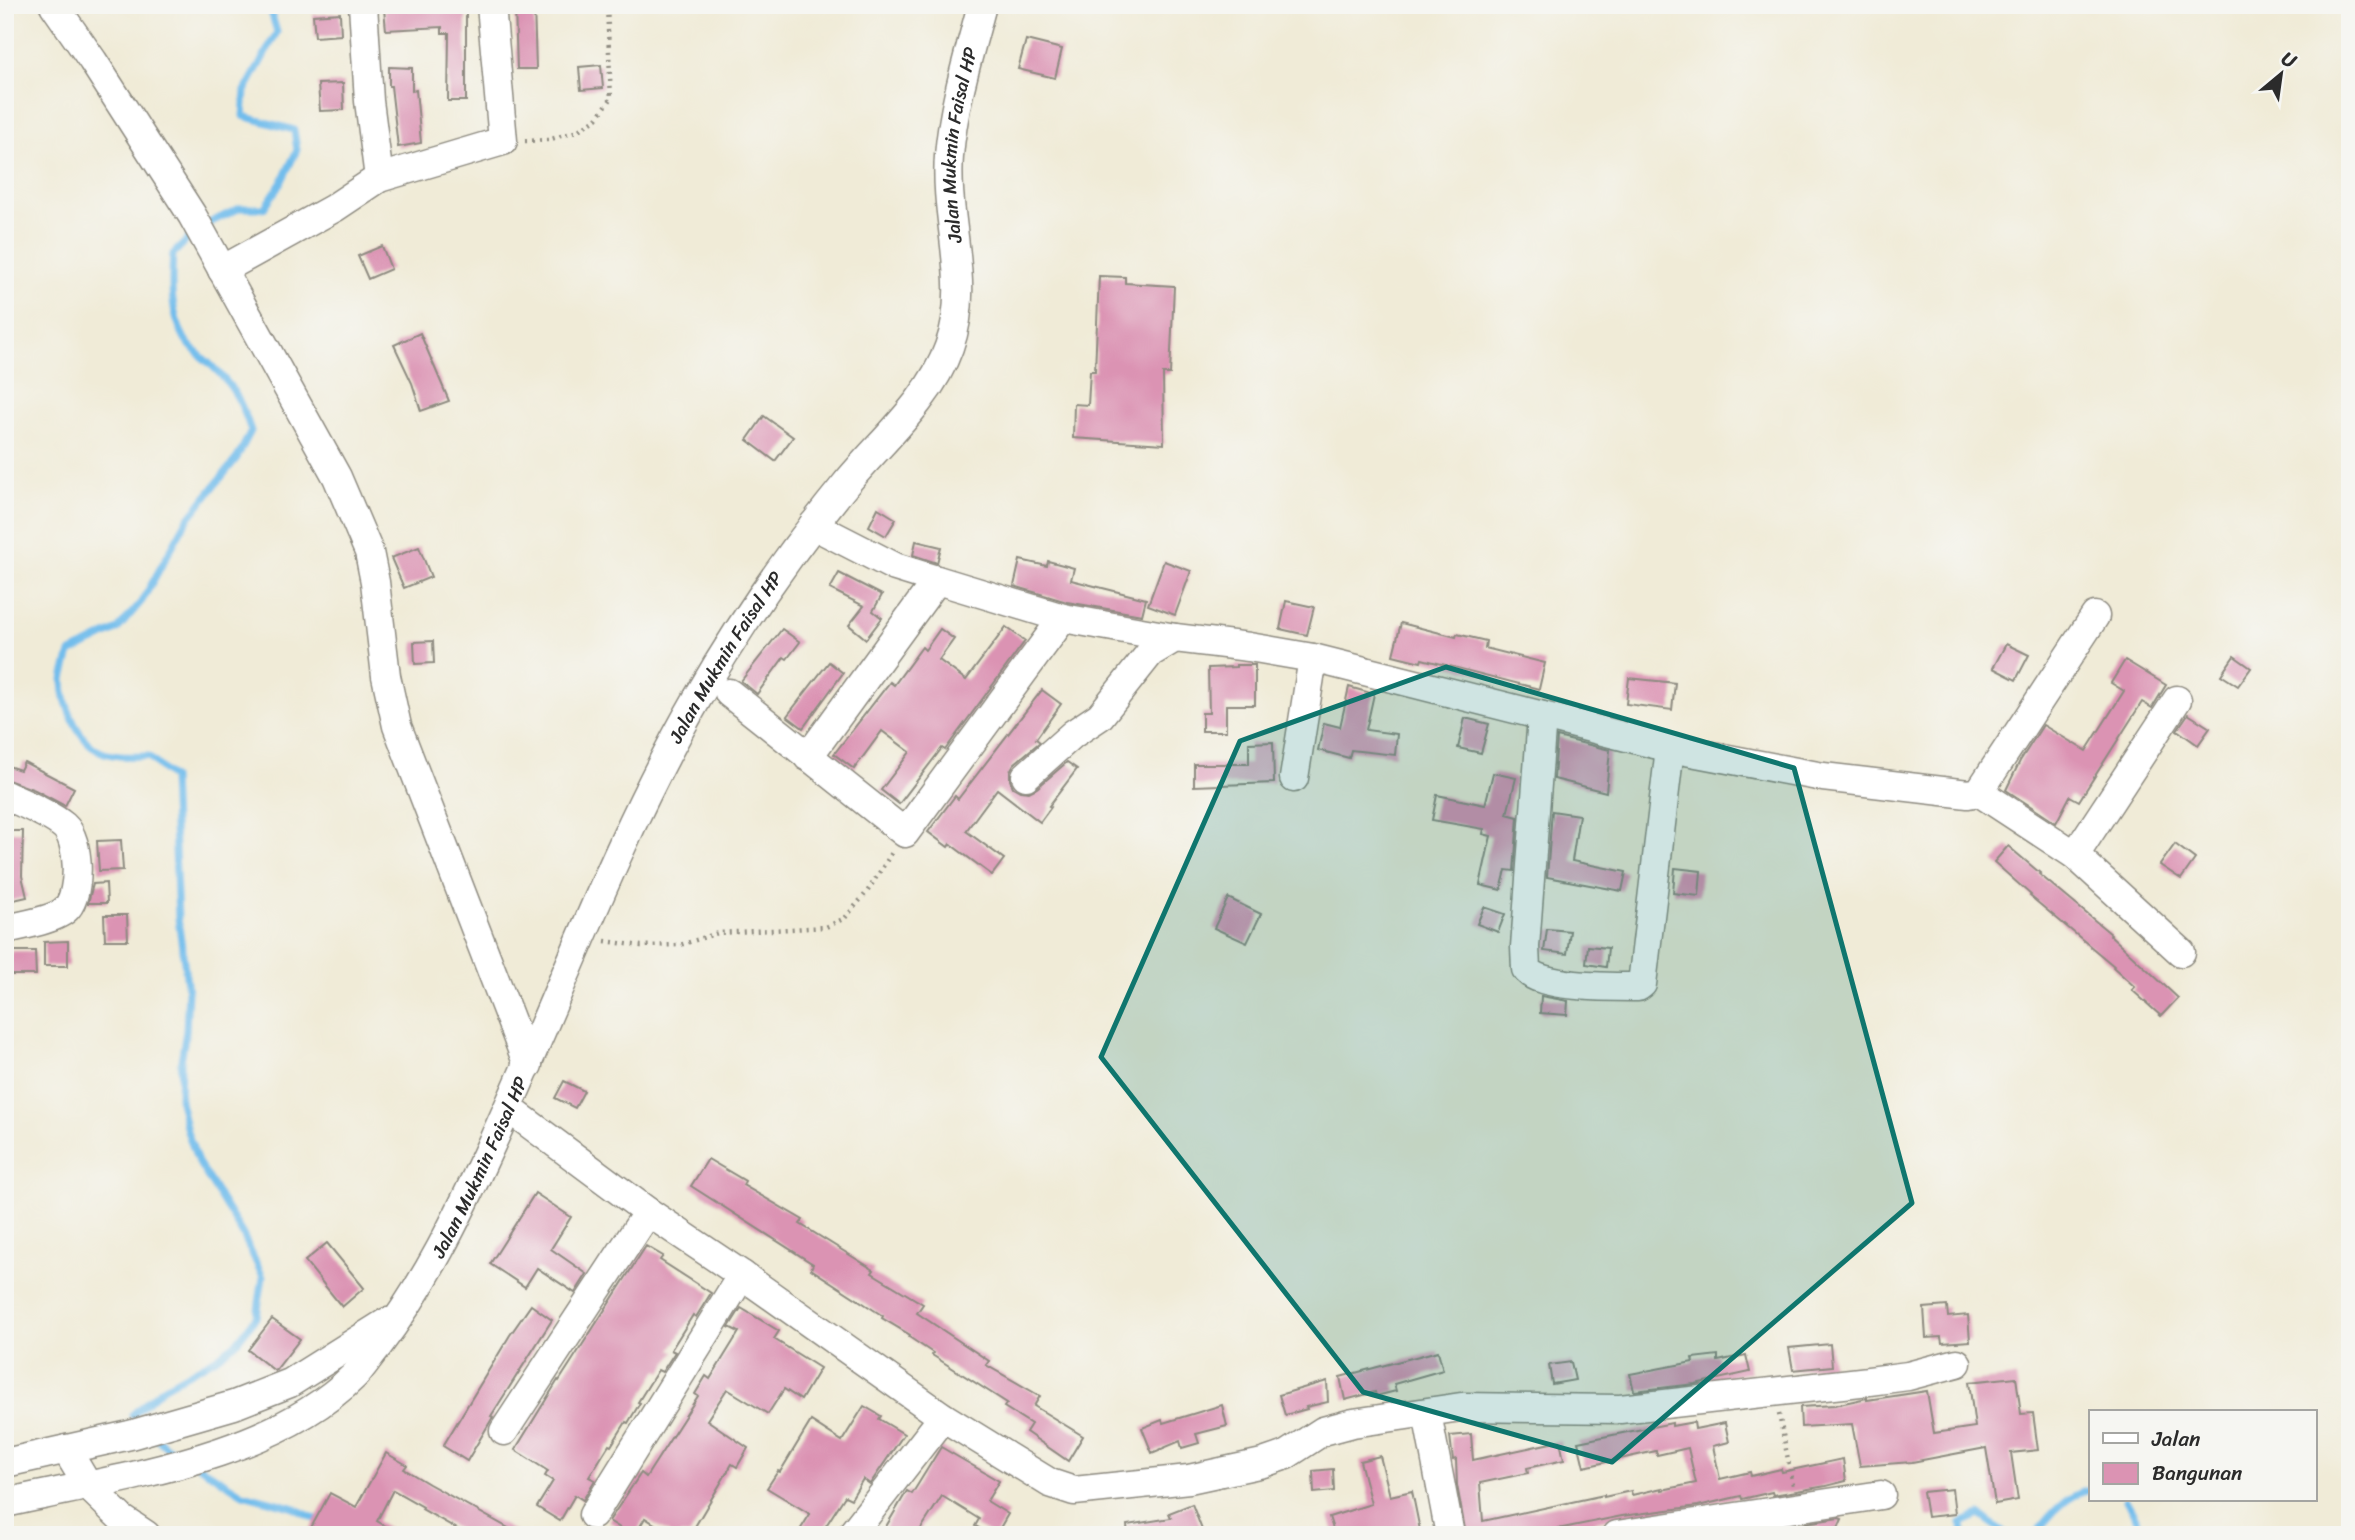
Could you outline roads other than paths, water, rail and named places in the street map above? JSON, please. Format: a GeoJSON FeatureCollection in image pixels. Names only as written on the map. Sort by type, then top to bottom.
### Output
{"type":"FeatureCollection","features":[{"type":"Feature","properties":{"kind":"street"},"geometry":{"type":"LineString","coordinates":[[54,5],[192,215],[337,477],[369,552],[386,676],[397,726],[528,1065]]}},
{"type":"Feature","properties":{"kind":"street"},"geometry":{"type":"LineString","coordinates":[[363,5],[369,102],[379,178]]}},
{"type":"Feature","properties":{"kind":"street"},"geometry":{"type":"LineString","coordinates":[[216,258],[334,208],[379,178],[503,141],[491,5]]}},
{"type":"Feature","properties":{"kind":"street","name":"Jalan Mukmin Faisal HP"},"geometry":{"type":"LineString","coordinates":[[5,1503],[141,1474],[246,1443],[309,1411],[354,1376],[404,1312],[454,1223],[528,1065],[580,938],[657,774],[698,697],[768,586],[846,484],[910,410],[931,382],[949,348],[958,306],[958,268],[951,212],[949,158],[961,84],[982,5]]}},
{"type":"Feature","properties":{"kind":"street"},"geometry":{"type":"LineString","coordinates":[[813,525],[895,567],[1063,618],[1313,658],[1670,748],[1824,777],[1968,794],[1979,792],[2075,855],[2181,951]]}},
{"type":"Feature","properties":{"kind":"street"},"geometry":{"type":"LineString","coordinates":[[808,757],[937,580]]}},
{"type":"Feature","properties":{"kind":"street"},"geometry":{"type":"LineString","coordinates":[[1979,792],[2095,616]]}},
{"type":"Feature","properties":{"kind":"street"},"geometry":{"type":"LineString","coordinates":[[729,693],[905,833],[1063,618]]}},
{"type":"Feature","properties":{"kind":"street"},"geometry":{"type":"LineString","coordinates":[[1026,776],[1073,734],[1100,716],[1150,653],[1175,638]]}},
{"type":"Feature","properties":{"kind":"street"},"geometry":{"type":"LineString","coordinates":[[1294,778],[1313,658]]}},
{"type":"Feature","properties":{"kind":"street"},"geometry":{"type":"LineString","coordinates":[[2075,855],[2178,701]]}},
{"type":"Feature","properties":{"kind":"street"},"geometry":{"type":"LineString","coordinates":[[1542,716],[1525,947],[1526,969],[1534,977],[1581,986],[1638,988],[1642,984],[1670,748]]}},
{"type":"Feature","properties":{"kind":"street"},"geometry":{"type":"LineString","coordinates":[[5,796],[63,825],[72,836],[77,863],[73,898],[67,908],[59,914],[5,929]]}},
{"type":"Feature","properties":{"kind":"street"},"geometry":{"type":"LineString","coordinates":[[508,1108],[648,1212],[943,1417],[1050,1483],[1074,1491],[1189,1479],[1286,1455],[1323,1430],[1461,1407],[1620,1409],[1908,1376],[1958,1363]]}},
{"type":"Feature","properties":{"kind":"street"},"geometry":{"type":"LineString","coordinates":[[504,1431],[648,1212]]}},
{"type":"Feature","properties":{"kind":"street"},"geometry":{"type":"LineString","coordinates":[[593,1515],[742,1275]]}},
{"type":"Feature","properties":{"kind":"street","name":"Jalan Mukmin Faisal HP"},"geometry":{"type":"LineString","coordinates":[[5,1462],[131,1435],[234,1405],[290,1383],[404,1312]]}},
{"type":"Feature","properties":{"kind":"street"},"geometry":{"type":"LineString","coordinates":[[1427,1413],[1450,1535]]}},
{"type":"Feature","properties":{"kind":"street"},"geometry":{"type":"LineString","coordinates":[[850,1535],[943,1417]]}},
{"type":"Feature","properties":{"kind":"street"},"geometry":{"type":"LineString","coordinates":[[66,1449],[88,1486],[122,1519],[146,1535]]}},
{"type":"Feature","properties":{"kind":"street"},"geometry":{"type":"LineString","coordinates":[[1617,1535],[1881,1495]]}},
{"type":"Feature","properties":{"kind":"waterway"},"geometry":{"type":"LineString","coordinates":[[205,225],[240,208],[264,208],[281,183],[297,150],[294,130],[243,116],[245,91],[277,32],[269,5]]}},
{"type":"Feature","properties":{"kind":"waterway"},"geometry":{"type":"LineString","coordinates":[[142,1424],[132,1415],[163,1388],[235,1344],[257,1316],[263,1277],[242,1233],[198,1162],[180,1101],[188,991],[178,918],[172,778],[148,756],[109,755],[87,741],[69,712],[63,680],[70,653],[118,629],[142,601],[187,520],[237,458],[251,431],[232,388],[188,343],[177,319],[172,287],[173,254],[195,232]]}},
{"type":"Feature","properties":{"kind":"waterway"},"geometry":{"type":"LineString","coordinates":[[153,1435],[180,1455]]}},
{"type":"Feature","properties":{"kind":"waterway"},"geometry":{"type":"LineString","coordinates":[[199,1466],[243,1494],[292,1507],[324,1523]]}},
{"type":"Feature","properties":{"kind":"waterway"},"geometry":{"type":"LineString","coordinates":[[2035,1535],[2052,1513],[2066,1501],[2089,1490]]}},
{"type":"Feature","properties":{"kind":"waterway"},"geometry":{"type":"LineString","coordinates":[[2127,1502],[2140,1525],[2164,1535]]}},
{"type":"Feature","properties":{"kind":"waterway"},"geometry":{"type":"LineString","coordinates":[[1965,1535],[1961,1523],[1980,1515],[2008,1535]]}}]}
